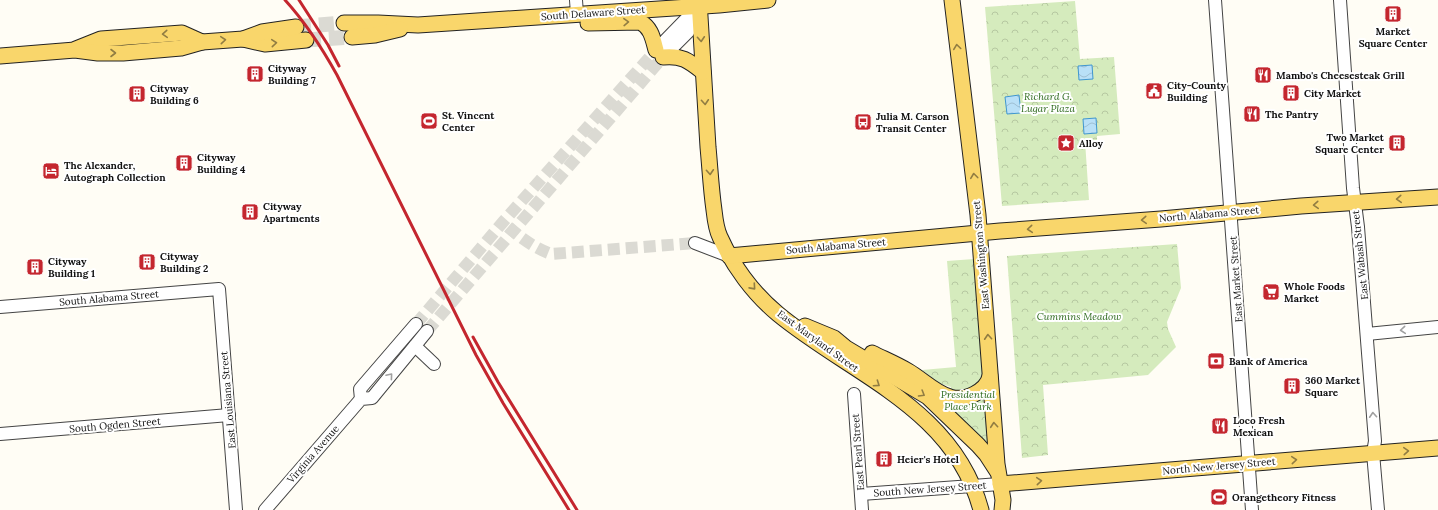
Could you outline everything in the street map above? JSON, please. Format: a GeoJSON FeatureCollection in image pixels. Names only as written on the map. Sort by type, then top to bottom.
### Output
{"type":"FeatureCollection","features":[{"type":"Feature","properties":{"kind":"main road","name":"South Delaware Street"},"geometry":{"type":"LineString","coordinates":[[344,23],[418,25],[561,15],[576,7],[768,0]]}},
{"type":"Feature","properties":{"kind":"main road","name":"East Washington Street"},"geometry":{"type":"LineString","coordinates":[[952,0],[980,233],[990,376],[1000,484],[1003,500],[1002,510]]}},
{"type":"Feature","properties":{"kind":"main road","name":"East Maryland Street"},"geometry":{"type":"LineString","coordinates":[[699,3],[712,197],[718,230],[729,256],[745,279],[778,314],[840,359],[902,400],[922,416],[953,450],[973,486]]}},
{"type":"Feature","properties":{"kind":"main road"},"geometry":{"type":"LineString","coordinates":[[532,17],[543,20],[590,23],[640,22],[645,24],[651,33],[660,54],[683,58],[703,72]]}},
{"type":"Feature","properties":{"kind":"main road","name":"South Delaware Street"},"geometry":{"type":"LineString","coordinates":[[352,37],[375,35],[418,25]]}},
{"type":"Feature","properties":{"kind":"main road"},"geometry":{"type":"LineString","coordinates":[[0,56],[75,50],[98,53],[123,53],[181,48],[202,42],[243,38],[262,32],[296,27]]}},
{"type":"Feature","properties":{"kind":"main road"},"geometry":{"type":"LineString","coordinates":[[243,38],[265,44],[306,40]]}},
{"type":"Feature","properties":{"kind":"main road","name":"North Alabama Street"},"geometry":{"type":"LineString","coordinates":[[980,233],[1438,197]]}},
{"type":"Feature","properties":{"kind":"main road","name":"South Alabama Street"},"geometry":{"type":"LineString","coordinates":[[729,256],[980,233]]}},
{"type":"Feature","properties":{"kind":"main road"},"geometry":{"type":"LineString","coordinates":[[778,314],[834,338],[850,342],[908,371],[937,391],[952,398],[964,398],[974,394],[987,384],[990,376]]}},
{"type":"Feature","properties":{"kind":"main road"},"geometry":{"type":"LineString","coordinates":[[834,338],[846,348],[928,398],[986,454],[997,468],[1000,484]]}},
{"type":"Feature","properties":{"kind":"main road","name":"North New Jersey Street"},"geometry":{"type":"LineString","coordinates":[[1000,484],[1438,448]]}},
{"type":"Feature","properties":{"kind":"main road"},"geometry":{"type":"LineString","coordinates":[[973,486],[981,510]]}},
{"type":"Feature","properties":{"kind":"street","name":"East Market Street"},"geometry":{"type":"LineString","coordinates":[[1215,0],[1252,510]]}},
{"type":"Feature","properties":{"kind":"street","name":"East Wabash Street"},"geometry":{"type":"LineString","coordinates":[[1340,0],[1375,441],[1373,453],[1378,510]]}},
{"type":"Feature","properties":{"kind":"street"},"geometry":{"type":"LineString","coordinates":[[660,54],[688,32],[699,3]]}},
{"type":"Feature","properties":{"kind":"street","name":"South Alabama Street"},"geometry":{"type":"LineString","coordinates":[[694,243],[729,256]]}},
{"type":"Feature","properties":{"kind":"street","name":"South Alabama Street"},"geometry":{"type":"LineString","coordinates":[[0,307],[219,289]]}},
{"type":"Feature","properties":{"kind":"street","name":"East Louisiana Street"},"geometry":{"type":"LineString","coordinates":[[219,289],[230,415],[236,510]]}},
{"type":"Feature","properties":{"kind":"street","name":"Virginia Avenue"},"geometry":{"type":"LineString","coordinates":[[361,399],[360,389],[416,324]]}},
{"type":"Feature","properties":{"kind":"street"},"geometry":{"type":"LineString","coordinates":[[1367,334],[1438,327]]}},
{"type":"Feature","properties":{"kind":"street","name":"Virginia Avenue"},"geometry":{"type":"LineString","coordinates":[[265,510],[361,399],[372,398],[427,331]]}},
{"type":"Feature","properties":{"kind":"street"},"geometry":{"type":"LineString","coordinates":[[415,346],[434,364]]}},
{"type":"Feature","properties":{"kind":"street","name":"East Pearl Street"},"geometry":{"type":"LineString","coordinates":[[854,394],[862,510]]}},
{"type":"Feature","properties":{"kind":"street","name":"South Ogden Street"},"geometry":{"type":"LineString","coordinates":[[0,434],[230,415]]}},
{"type":"Feature","properties":{"kind":"street","name":"South New Jersey Street"},"geometry":{"type":"LineString","coordinates":[[861,494],[1000,484]]}},
{"type":"Feature","properties":{"kind":"green space","name":"Richard G. Lugar Plaza"},"geometry":{"type":"Polygon","coordinates":[[[1075,1],[1080,59],[1114,57],[1120,134],[1097,136],[1097,140],[1085,141],[1089,200],[1002,206],[985,7],[1075,1]]]}},
{"type":"Feature","properties":{"kind":"green space","name":"Cummins Meadow"},"geometry":{"type":"Polygon","coordinates":[[[1177,244],[1181,288],[1167,322],[1168,329],[1176,347],[1148,375],[1043,385],[1048,455],[1022,458],[1007,256],[1177,244]]]}},
{"type":"Feature","properties":{"kind":"green space","name":"Presidential Place Park"},"geometry":{"type":"Polygon","coordinates":[[[974,259],[989,447],[949,406],[951,387],[939,383],[922,370],[956,367],[947,261],[974,259]]]}},
{"type":"Feature","properties":{"kind":"water"},"geometry":{"type":"Polygon","coordinates":[[[1092,65],[1093,79],[1079,80],[1078,66],[1092,65]]]}},
{"type":"Feature","properties":{"kind":"water"},"geometry":{"type":"Polygon","coordinates":[[[1019,95],[1021,113],[1007,114],[1005,97],[1019,95]]]}},
{"type":"Feature","properties":{"kind":"water"},"geometry":{"type":"Polygon","coordinates":[[[1096,118],[1097,133],[1084,134],[1083,119],[1096,118]]]}},
{"type":"Feature","properties":{"kind":"tunnel"},"geometry":{"type":"LineString","coordinates":[[296,27],[344,23]]}},
{"type":"Feature","properties":{"kind":"tunnel"},"geometry":{"type":"LineString","coordinates":[[306,40],[352,37]]}},
{"type":"Feature","properties":{"kind":"tunnel"},"geometry":{"type":"LineString","coordinates":[[416,324],[503,222],[656,50]]}},
{"type":"Feature","properties":{"kind":"tunnel"},"geometry":{"type":"LineString","coordinates":[[427,331],[663,57]]}},
{"type":"Feature","properties":{"kind":"tunnel"},"geometry":{"type":"LineString","coordinates":[[508,227],[529,243],[551,254],[695,243]]}},
{"type":"Feature","properties":{"kind":"railway"},"geometry":{"type":"LineString","coordinates":[[285,0],[300,18],[326,55],[476,355],[503,403],[569,510]]}},
{"type":"Feature","properties":{"kind":"railway"},"geometry":{"type":"LineString","coordinates":[[299,0],[328,45],[339,66]]}},
{"type":"Feature","properties":{"kind":"railway"},"geometry":{"type":"LineString","coordinates":[[473,337],[498,382],[577,510]]}},
{"type":"Feature","properties":{"kind":"place","name":"Market Square Center"},"geometry":{"type":"Point","coordinates":[1393,14]}},
{"type":"Feature","properties":{"kind":"place","name":"Cityway Building 7"},"geometry":{"type":"Point","coordinates":[255,74]}},
{"type":"Feature","properties":{"kind":"place","name":"Mambo's Cheesesteak Grill"},"geometry":{"type":"Point","coordinates":[1263,75]}},
{"type":"Feature","properties":{"kind":"place","name":"City-County Building"},"geometry":{"type":"Point","coordinates":[1154,91]}},
{"type":"Feature","properties":{"kind":"place","name":"City Market"},"geometry":{"type":"Point","coordinates":[1291,93]}},
{"type":"Feature","properties":{"kind":"place","name":"Cityway Building 6"},"geometry":{"type":"Point","coordinates":[137,94]}},
{"type":"Feature","properties":{"kind":"place","name":"The Pantry"},"geometry":{"type":"Point","coordinates":[1252,114]}},
{"type":"Feature","properties":{"kind":"place","name":"St. Vincent Center"},"geometry":{"type":"Point","coordinates":[429,121]}},
{"type":"Feature","properties":{"kind":"place","name":"Julia M. Carson Transit Center"},"geometry":{"type":"Point","coordinates":[863,122]}},
{"type":"Feature","properties":{"kind":"place","name":"Alloy"},"geometry":{"type":"Point","coordinates":[1066,143]}},
{"type":"Feature","properties":{"kind":"place","name":"Two Market Square Center"},"geometry":{"type":"Point","coordinates":[1397,143]}},
{"type":"Feature","properties":{"kind":"place","name":"Cityway Building 4"},"geometry":{"type":"Point","coordinates":[184,163]}},
{"type":"Feature","properties":{"kind":"place","name":"The Alexander, Autograph Collection"},"geometry":{"type":"Point","coordinates":[51,171]}},
{"type":"Feature","properties":{"kind":"place","name":"Cityway Apartments"},"geometry":{"type":"Point","coordinates":[250,212]}},
{"type":"Feature","properties":{"kind":"place","name":"Cityway Building 2"},"geometry":{"type":"Point","coordinates":[147,262]}},
{"type":"Feature","properties":{"kind":"place","name":"Cityway Building 1"},"geometry":{"type":"Point","coordinates":[35,267]}},
{"type":"Feature","properties":{"kind":"place","name":"Whole Foods Market"},"geometry":{"type":"Point","coordinates":[1271,292]}},
{"type":"Feature","properties":{"kind":"place","name":"Bank of America"},"geometry":{"type":"Point","coordinates":[1216,361]}},
{"type":"Feature","properties":{"kind":"place","name":"360 Market Square"},"geometry":{"type":"Point","coordinates":[1292,386]}},
{"type":"Feature","properties":{"kind":"place","name":"Loco Fresh Mexican"},"geometry":{"type":"Point","coordinates":[1220,426]}},
{"type":"Feature","properties":{"kind":"place","name":"Heier's Hotel"},"geometry":{"type":"Point","coordinates":[884,459]}},
{"type":"Feature","properties":{"kind":"place","name":"Orangetheory Fitness"},"geometry":{"type":"Point","coordinates":[1219,497]}}]}
